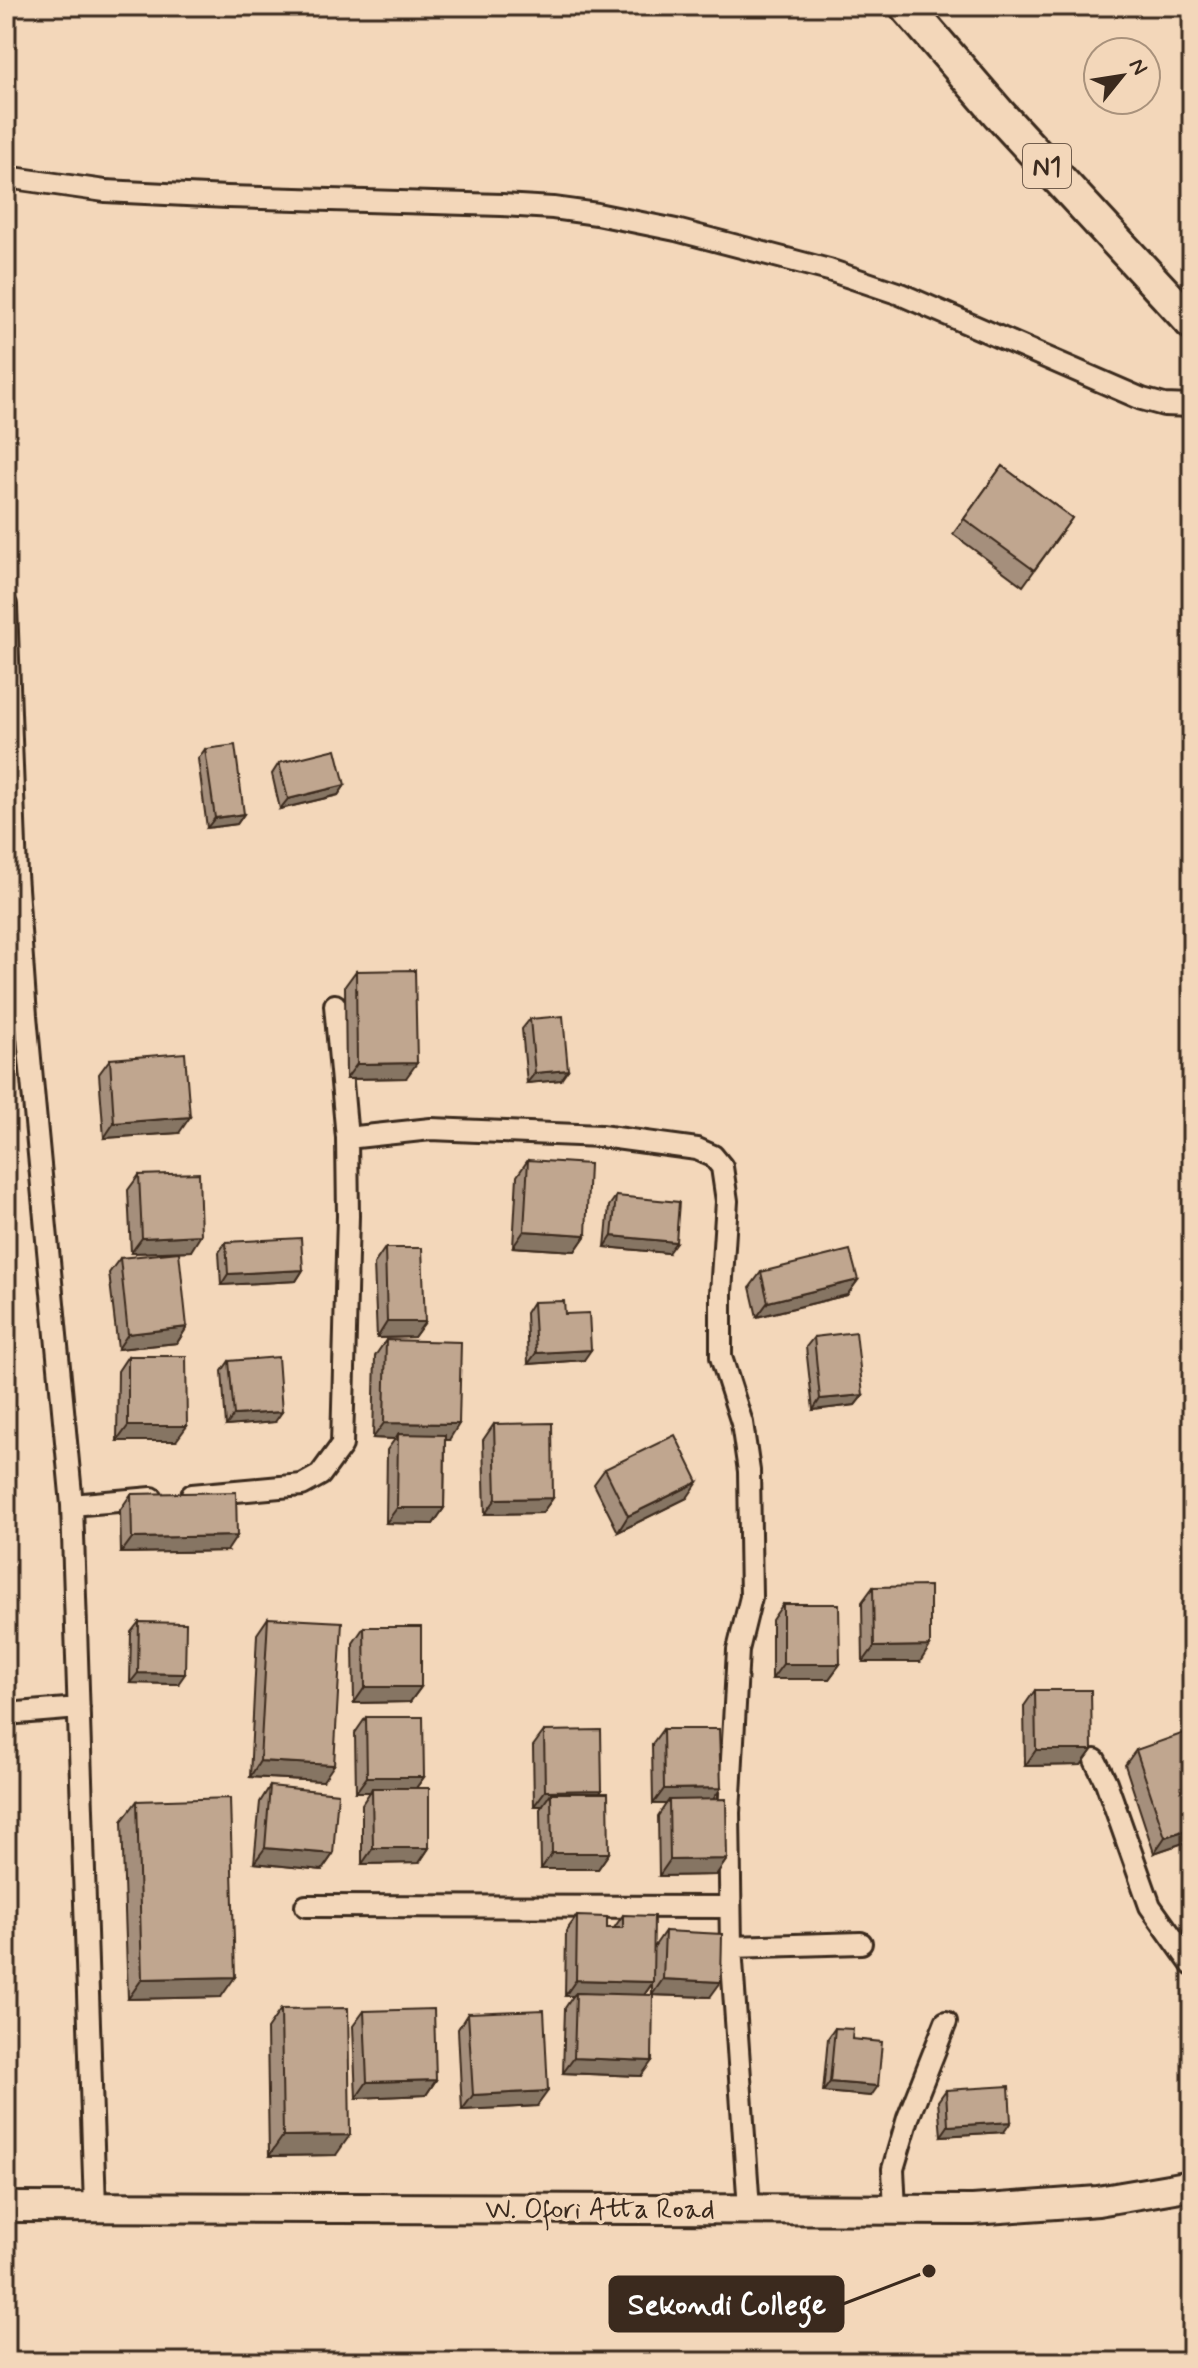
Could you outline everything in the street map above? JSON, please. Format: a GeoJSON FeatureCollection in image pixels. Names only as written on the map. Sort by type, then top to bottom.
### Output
{"type":"FeatureCollection","features":[{"type":"Feature","properties":{"kind":"highway","name":"N1"},"geometry":{"type":"LineString","coordinates":[[906,6],[999,114],[1192,323]]}},
{"type":"Feature","properties":{"kind":"main road","name":"W. Ofori Atta Road"},"geometry":{"type":"LineString","coordinates":[[6,2207],[973,2210],[1098,2201],[1192,2185]]}},
{"type":"Feature","properties":{"kind":"street"},"geometry":{"type":"LineString","coordinates":[[6,177],[105,191],[502,205],[597,214],[676,230],[829,270],[900,294],[1142,399],[1164,405],[1192,406]]}},
{"type":"Feature","properties":{"kind":"street"},"geometry":{"type":"LineString","coordinates":[[6,605],[11,875],[72,1505],[95,2207]]}},
{"type":"Feature","properties":{"kind":"street"},"geometry":{"type":"LineString","coordinates":[[72,1505],[302,1485],[320,1475],[342,1445],[347,1138],[335,1005]]}},
{"type":"Feature","properties":{"kind":"street"},"geometry":{"type":"LineString","coordinates":[[347,1138],[431,1129],[601,1136],[697,1149],[713,1156],[722,1167],[727,1201],[721,1293],[721,1357],[742,1423],[749,1471],[751,1597],[738,1650],[729,1813],[731,1947],[749,2209]]}},
{"type":"Feature","properties":{"kind":"street"},"geometry":{"type":"LineString","coordinates":[[6,1714],[79,1708]]}},
{"type":"Feature","properties":{"kind":"street"},"geometry":{"type":"LineString","coordinates":[[1095,1760],[1106,1782],[1150,1906],[1192,1965]]}},
{"type":"Feature","properties":{"kind":"street"},"geometry":{"type":"LineString","coordinates":[[306,1906],[730,1907]]}},
{"type":"Feature","properties":{"kind":"street"},"geometry":{"type":"LineString","coordinates":[[731,1947],[861,1943]]}},
{"type":"Feature","properties":{"kind":"street"},"geometry":{"type":"LineString","coordinates":[[895,2210],[893,2169],[908,2118],[946,2022]]}},
{"type":"Feature","properties":{"kind":"building"},"geometry":{"type":"Polygon","coordinates":[[[1002,466],[1072,518],[1034,570],[964,519],[1002,466]]]}},
{"type":"Feature","properties":{"kind":"building"},"geometry":{"type":"Polygon","coordinates":[[[235,745],[244,814],[215,818],[205,749],[235,745]]]}},
{"type":"Feature","properties":{"kind":"building"},"geometry":{"type":"Polygon","coordinates":[[[336,749],[345,785],[288,799],[279,763],[336,749]]]}},
{"type":"Feature","properties":{"kind":"building"},"geometry":{"type":"Polygon","coordinates":[[[415,970],[417,1063],[357,1064],[356,971],[415,970]]]}},
{"type":"Feature","properties":{"kind":"building"},"geometry":{"type":"Polygon","coordinates":[[[563,1016],[568,1070],[535,1073],[530,1019],[563,1016]]]}},
{"type":"Feature","properties":{"kind":"building"},"geometry":{"type":"Polygon","coordinates":[[[185,1053],[190,1117],[114,1123],[110,1059],[185,1053]]]}},
{"type":"Feature","properties":{"kind":"building"},"geometry":{"type":"Polygon","coordinates":[[[528,1160],[589,1164],[586,1235],[524,1231],[528,1160]]]}},
{"type":"Feature","properties":{"kind":"building"},"geometry":{"type":"Polygon","coordinates":[[[199,1173],[201,1235],[142,1238],[139,1175],[199,1173]]]}},
{"type":"Feature","properties":{"kind":"building"},"geometry":{"type":"Polygon","coordinates":[[[616,1196],[679,1202],[676,1242],[612,1236],[616,1196]]]}},
{"type":"Feature","properties":{"kind":"building"},"geometry":{"type":"Polygon","coordinates":[[[301,1238],[303,1270],[228,1274],[226,1242],[301,1238]]]}},
{"type":"Feature","properties":{"kind":"building"},"geometry":{"type":"Polygon","coordinates":[[[385,1248],[422,1248],[425,1322],[387,1322],[385,1248]]]}},
{"type":"Feature","properties":{"kind":"building"},"geometry":{"type":"Polygon","coordinates":[[[850,1250],[858,1280],[768,1302],[761,1272],[850,1250]]]}},
{"type":"Feature","properties":{"kind":"building"},"geometry":{"type":"Polygon","coordinates":[[[179,1252],[187,1327],[128,1334],[120,1258],[179,1252]]]}},
{"type":"Feature","properties":{"kind":"building"},"geometry":{"type":"Polygon","coordinates":[[[564,1301],[565,1314],[589,1313],[591,1350],[536,1353],[533,1302],[564,1301]]]}},
{"type":"Feature","properties":{"kind":"building"},"geometry":{"type":"Polygon","coordinates":[[[856,1332],[863,1395],[820,1399],[814,1337],[856,1332]]]}},
{"type":"Feature","properties":{"kind":"building"},"geometry":{"type":"Polygon","coordinates":[[[386,1340],[461,1342],[459,1424],[384,1423],[386,1340]]]}},
{"type":"Feature","properties":{"kind":"building"},"geometry":{"type":"Polygon","coordinates":[[[128,1356],[186,1356],[187,1426],[128,1426],[128,1356]]]}},
{"type":"Feature","properties":{"kind":"building"},"geometry":{"type":"Polygon","coordinates":[[[278,1357],[282,1412],[234,1415],[229,1361],[278,1357]]]}},
{"type":"Feature","properties":{"kind":"building"},"geometry":{"type":"Polygon","coordinates":[[[552,1423],[553,1498],[496,1499],[494,1424],[552,1423]]]}},
{"type":"Feature","properties":{"kind":"building"},"geometry":{"type":"Polygon","coordinates":[[[398,1434],[445,1435],[444,1508],[397,1508],[398,1434]]]}},
{"type":"Feature","properties":{"kind":"building"},"geometry":{"type":"Polygon","coordinates":[[[675,1435],[698,1482],[628,1516],[605,1469],[675,1435]]]}},
{"type":"Feature","properties":{"kind":"building"},"geometry":{"type":"Polygon","coordinates":[[[236,1492],[237,1536],[132,1538],[131,1494],[236,1492]]]}},
{"type":"Feature","properties":{"kind":"building"},"geometry":{"type":"Polygon","coordinates":[[[930,1586],[930,1646],[874,1647],[873,1587],[930,1586]]]}},
{"type":"Feature","properties":{"kind":"building"},"geometry":{"type":"Polygon","coordinates":[[[783,1604],[839,1604],[840,1664],[783,1664],[783,1604]]]}},
{"type":"Feature","properties":{"kind":"building"},"geometry":{"type":"Polygon","coordinates":[[[268,1618],[342,1622],[334,1765],[260,1761],[268,1618]]]}},
{"type":"Feature","properties":{"kind":"building"},"geometry":{"type":"Polygon","coordinates":[[[139,1622],[186,1623],[185,1674],[138,1673],[139,1622]]]}},
{"type":"Feature","properties":{"kind":"building"},"geometry":{"type":"Polygon","coordinates":[[[364,1627],[421,1627],[421,1687],[365,1687],[364,1627]]]}},
{"type":"Feature","properties":{"kind":"building"},"geometry":{"type":"Polygon","coordinates":[[[1035,1690],[1091,1690],[1092,1750],[1036,1750],[1035,1690]]]}},
{"type":"Feature","properties":{"kind":"building"},"geometry":{"type":"Polygon","coordinates":[[[366,1717],[423,1717],[424,1777],[367,1777],[366,1717]]]}},
{"type":"Feature","properties":{"kind":"building"},"geometry":{"type":"Polygon","coordinates":[[[663,1729],[719,1729],[721,1788],[664,1789],[663,1729]]]}},
{"type":"Feature","properties":{"kind":"building"},"geometry":{"type":"Polygon","coordinates":[[[601,1730],[602,1790],[545,1791],[544,1731],[601,1730]]]}},
{"type":"Feature","properties":{"kind":"building"},"geometry":{"type":"Polygon","coordinates":[[[1190,1731],[1192,1828],[1165,1837],[1136,1750],[1190,1731]]]}},
{"type":"Feature","properties":{"kind":"building"},"geometry":{"type":"Polygon","coordinates":[[[270,1786],[338,1793],[333,1854],[265,1848],[270,1786]]]}},
{"type":"Feature","properties":{"kind":"building"},"geometry":{"type":"Polygon","coordinates":[[[372,1788],[429,1788],[429,1848],[373,1848],[372,1788]]]}},
{"type":"Feature","properties":{"kind":"building"},"geometry":{"type":"Polygon","coordinates":[[[551,1793],[608,1793],[609,1853],[552,1853],[551,1793]]]}},
{"type":"Feature","properties":{"kind":"building"},"geometry":{"type":"Polygon","coordinates":[[[230,1798],[235,1977],[142,1979],[137,1801],[230,1798]]]}},
{"type":"Feature","properties":{"kind":"building"},"geometry":{"type":"Polygon","coordinates":[[[726,1799],[727,1859],[670,1860],[669,1800],[726,1799]]]}},
{"type":"Feature","properties":{"kind":"building"},"geometry":{"type":"Polygon","coordinates":[[[623,1915],[654,1916],[653,1982],[576,1980],[577,1916],[607,1917],[607,1928],[623,1928],[623,1915]]]}},
{"type":"Feature","properties":{"kind":"building"},"geometry":{"type":"Polygon","coordinates":[[[665,1931],[722,1934],[721,1982],[663,1979],[665,1931]]]}},
{"type":"Feature","properties":{"kind":"building"},"geometry":{"type":"Polygon","coordinates":[[[576,1993],[653,1995],[652,2061],[574,2058],[576,1993]]]}},
{"type":"Feature","properties":{"kind":"building"},"geometry":{"type":"Polygon","coordinates":[[[348,2008],[350,2135],[283,2136],[281,2009],[348,2008]]]}},
{"type":"Feature","properties":{"kind":"building"},"geometry":{"type":"Polygon","coordinates":[[[434,2009],[436,2080],[367,2082],[364,2011],[434,2009]]]}},
{"type":"Feature","properties":{"kind":"building"},"geometry":{"type":"Polygon","coordinates":[[[544,2010],[548,2091],[473,2095],[468,2013],[544,2010]]]}},
{"type":"Feature","properties":{"kind":"building"},"geometry":{"type":"Polygon","coordinates":[[[835,2028],[853,2029],[852,2039],[882,2042],[878,2086],[830,2082],[835,2028]]]}},
{"type":"Feature","properties":{"kind":"building"},"geometry":{"type":"Polygon","coordinates":[[[1009,2086],[1011,2122],[948,2126],[946,2090],[1009,2086]]]}},
{"type":"Feature","properties":{"kind":"place","name":"Sekondi College"},"geometry":{"type":"Point","coordinates":[929,2271]}}]}
